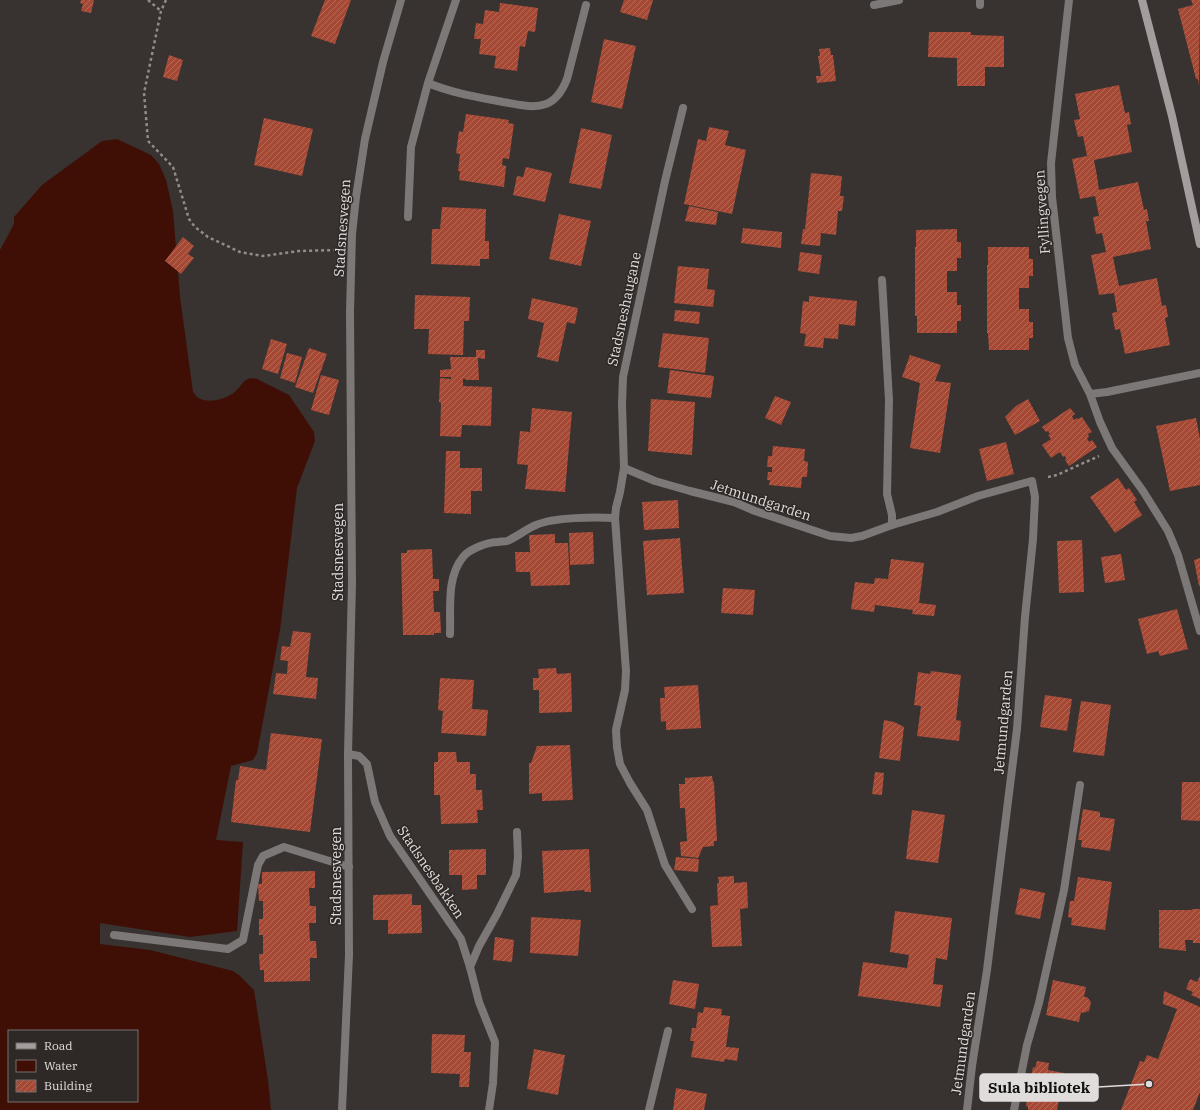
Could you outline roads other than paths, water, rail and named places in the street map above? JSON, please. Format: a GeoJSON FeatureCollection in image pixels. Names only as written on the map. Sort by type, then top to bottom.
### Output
{"type":"FeatureCollection","features":[{"type":"Feature","properties":{"kind":"street","name":"Stadsnesvegen"},"geometry":{"type":"LineString","coordinates":[[342,1110],[349,955],[348,754],[352,583],[351,250],[356,197],[365,139],[383,62],[401,0]]}},
{"type":"Feature","properties":{"kind":"street"},"geometry":{"type":"LineString","coordinates":[[408,217],[411,147],[428,83],[456,0]]}},
{"type":"Feature","properties":{"kind":"street"},"geometry":{"type":"LineString","coordinates":[[874,5],[900,0]]}},
{"type":"Feature","properties":{"kind":"street","name":"Fyllingvegen"},"geometry":{"type":"LineString","coordinates":[[1069,0],[1051,163],[1052,197],[1068,338],[1075,366],[1090,394],[1100,422],[1112,448],[1143,491],[1168,531],[1178,555],[1200,631]]}},
{"type":"Feature","properties":{"kind":"street"},"geometry":{"type":"LineString","coordinates":[[1142,0],[1172,116],[1200,244]]}},
{"type":"Feature","properties":{"kind":"street"},"geometry":{"type":"LineString","coordinates":[[428,83],[447,91],[476,97],[534,106],[547,104],[557,97],[567,79],[586,4]]}},
{"type":"Feature","properties":{"kind":"street","name":"Stadsneshaugane"},"geometry":{"type":"LineString","coordinates":[[683,108],[665,181],[623,377],[622,404],[624,468],[615,518],[626,671],[625,690],[616,730],[616,747],[620,764],[647,810],[665,865],[692,909]]}},
{"type":"Feature","properties":{"kind":"street"},"geometry":{"type":"LineString","coordinates":[[882,280],[888,400],[888,494],[892,515],[892,525]]}},
{"type":"Feature","properties":{"kind":"street"},"geometry":{"type":"LineString","coordinates":[[1090,394],[1107,392],[1200,373]]}},
{"type":"Feature","properties":{"kind":"street","name":"Jetmundgarden"},"geometry":{"type":"LineString","coordinates":[[624,468],[655,481],[734,502],[830,536],[851,538],[862,536],[892,525],[937,512],[978,496],[1032,481],[1035,497],[1033,539],[1025,617],[1017,729],[987,970],[967,1110]]}},
{"type":"Feature","properties":{"kind":"street"},"geometry":{"type":"LineString","coordinates":[[450,634],[451,585],[463,556],[481,545],[506,542],[536,525],[551,521],[601,517],[615,518]]}},
{"type":"Feature","properties":{"kind":"street","name":"Stadsnesbakken"},"geometry":{"type":"LineString","coordinates":[[348,754],[359,756],[367,764],[375,802],[390,836],[460,939],[470,967],[478,1002],[495,1042],[490,1110]]}},
{"type":"Feature","properties":{"kind":"street"},"geometry":{"type":"LineString","coordinates":[[1014,1110],[1064,890],[1080,785]]}},
{"type":"Feature","properties":{"kind":"street"},"geometry":{"type":"LineString","coordinates":[[470,967],[479,946],[516,875],[518,857],[517,832]]}},
{"type":"Feature","properties":{"kind":"street"},"geometry":{"type":"LineString","coordinates":[[114,935],[228,949],[243,940],[258,865],[263,856],[284,848],[349,867]]}},
{"type":"Feature","properties":{"kind":"street"},"geometry":{"type":"LineString","coordinates":[[649,1110],[668,1031]]}},
{"type":"Feature","properties":{"kind":"water"},"geometry":{"type":"Polygon","coordinates":[[[117,139],[151,155],[159,164],[166,180],[173,211],[180,297],[193,392],[197,397],[210,401],[224,398],[232,394],[246,380],[252,378],[257,379],[289,395],[314,432],[315,441],[297,488],[280,630],[257,753],[253,760],[231,766],[216,840],[243,842],[237,931],[190,937],[100,923],[100,944],[150,950],[233,971],[254,990],[268,1080],[271,1110],[0,1110],[0,250],[14,224],[14,217],[42,185],[102,141],[117,139]]]}},
{"type":"Feature","properties":{"kind":"place","name":"Sula bibliotek"},"geometry":{"type":"Point","coordinates":[1149,1084]}}]}
